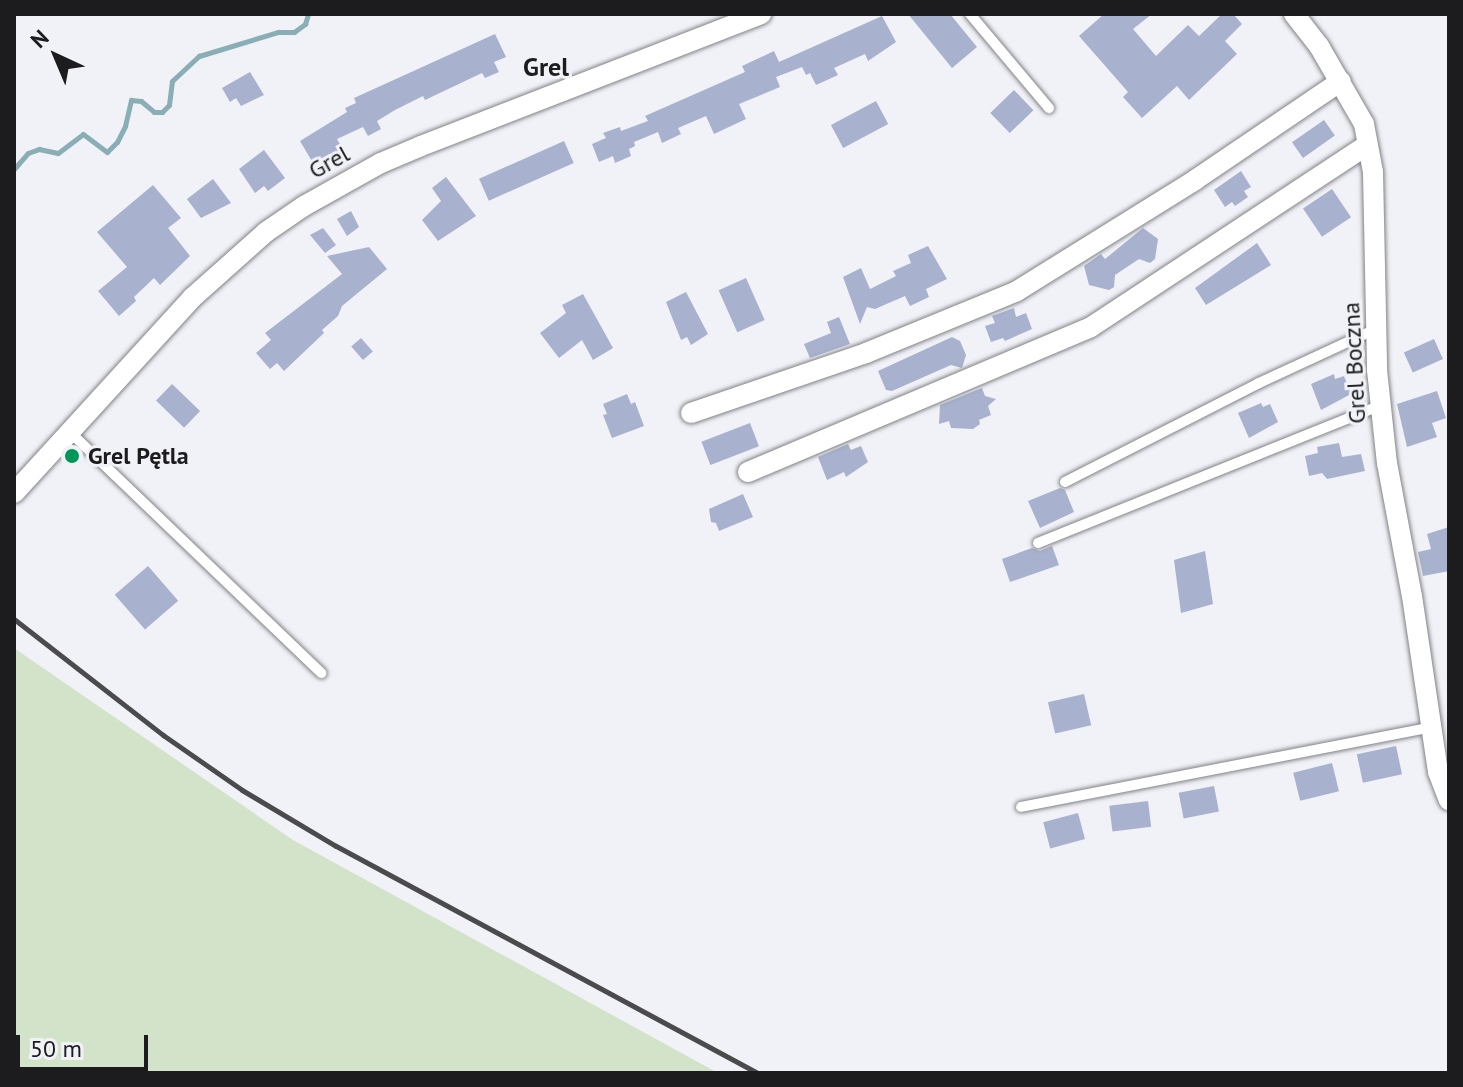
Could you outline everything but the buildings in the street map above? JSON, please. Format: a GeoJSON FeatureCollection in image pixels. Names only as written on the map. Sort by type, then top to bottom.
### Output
{"type":"FeatureCollection","features":[{"type":"Feature","properties":{"kind":"street","name":"Grel Boczna"},"geometry":{"type":"LineString","coordinates":[[1294,14],[1341,81],[1364,124],[1373,172],[1377,329],[1387,463],[1438,772],[1449,800]]}},
{"type":"Feature","properties":{"kind":"street","name":"Grel"},"geometry":{"type":"LineString","coordinates":[[14,493],[192,298],[254,242],[304,206],[381,163],[748,16]]}},
{"type":"Feature","properties":{"kind":"street"},"geometry":{"type":"LineString","coordinates":[[691,413],[866,353],[1017,291],[1195,180],[1341,81]]}},
{"type":"Feature","properties":{"kind":"street"},"geometry":{"type":"LineString","coordinates":[[748,472],[1091,327],[1367,145]]}},
{"type":"Feature","properties":{"kind":"lane"},"geometry":{"type":"LineString","coordinates":[[970,14],[1049,108]]}},
{"type":"Feature","properties":{"kind":"lane"},"geometry":{"type":"LineString","coordinates":[[1065,482],[1259,383],[1377,329]]}},
{"type":"Feature","properties":{"kind":"lane"},"geometry":{"type":"LineString","coordinates":[[1038,543],[1381,405]]}},
{"type":"Feature","properties":{"kind":"lane"},"geometry":{"type":"LineString","coordinates":[[71,433],[321,673]]}},
{"type":"Feature","properties":{"kind":"lane"},"geometry":{"type":"LineString","coordinates":[[1021,807],[1432,727]]}},
{"type":"Feature","properties":{"kind":"green space"},"geometry":{"type":"Polygon","coordinates":[[[14,648],[293,840],[718,1073],[14,1073],[14,648]]]}},
{"type":"Feature","properties":{"kind":"waterway"},"geometry":{"type":"LineString","coordinates":[[14,169],[28,153],[39,149],[58,153],[83,134],[107,152],[117,142],[125,126],[131,100],[141,101],[154,112],[162,112],[169,105],[172,81],[199,56],[278,32],[294,32],[305,24],[308,14]]}},
{"type":"Feature","properties":{"kind":"railway"},"geometry":{"type":"LineString","coordinates":[[14,619],[163,735],[242,790],[336,846],[758,1073]]}},
{"type":"Feature","properties":{"kind":"place","name":"Grel Pętla"},"geometry":{"type":"Point","coordinates":[72,456]}},
{"type":"Feature","properties":{"kind":"district","name":"Grel"},"geometry":{"type":"Point","coordinates":[546,67]}}]}
